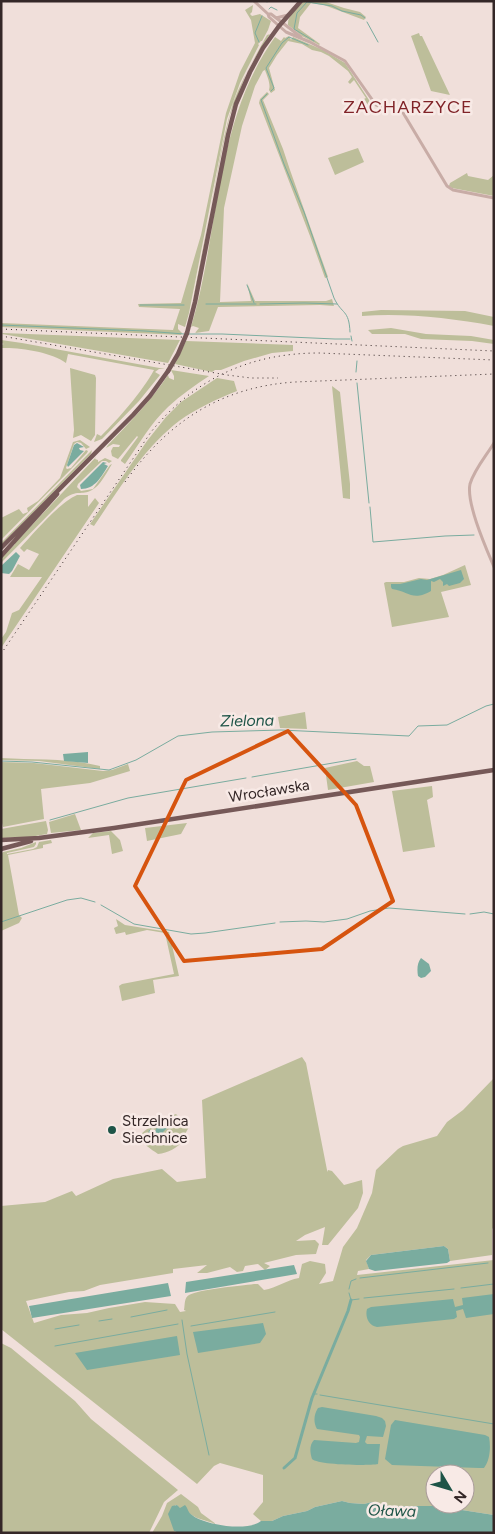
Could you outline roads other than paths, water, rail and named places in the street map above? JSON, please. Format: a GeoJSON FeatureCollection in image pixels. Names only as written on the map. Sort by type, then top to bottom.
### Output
{"type":"FeatureCollection","features":[{"type":"Feature","properties":{"kind":"main road"},"geometry":{"type":"LineString","coordinates":[[1,556],[66,483],[145,401],[168,371],[178,354],[195,302],[226,140],[239,96],[263,48],[274,32],[301,1]]}},
{"type":"Feature","properties":{"kind":"main road"},"geometry":{"type":"LineString","coordinates":[[1,548],[66,483]]}},
{"type":"Feature","properties":{"kind":"main road","name":"Wrocławska"},"geometry":{"type":"LineString","coordinates":[[39,838],[494,770]]}},
{"type":"Feature","properties":{"kind":"main road"},"geometry":{"type":"LineString","coordinates":[[1,840],[39,838]]}},
{"type":"Feature","properties":{"kind":"main road"},"geometry":{"type":"LineString","coordinates":[[1,849],[39,838]]}},
{"type":"Feature","properties":{"kind":"street"},"geometry":{"type":"LineString","coordinates":[[254,1],[270,18],[345,61],[374,104],[382,107],[391,106],[402,111],[446,186],[453,190],[494,198]]}},
{"type":"Feature","properties":{"kind":"street"},"geometry":{"type":"LineString","coordinates":[[268,14],[276,18],[288,32]]}},
{"type":"Feature","properties":{"kind":"street"},"geometry":{"type":"LineString","coordinates":[[276,18],[289,14]]}},
{"type":"Feature","properties":{"kind":"street"},"geometry":{"type":"LineString","coordinates":[[288,28],[289,14]]}},
{"type":"Feature","properties":{"kind":"street"},"geometry":{"type":"LineString","coordinates":[[274,32],[288,32],[301,37]]}},
{"type":"Feature","properties":{"kind":"street"},"geometry":{"type":"LineString","coordinates":[[494,444],[470,483],[469,495],[494,567]]}},
{"type":"Feature","properties":{"kind":"water"},"geometry":{"type":"Polygon","coordinates":[[[77,443],[84,447],[79,448],[84,451],[68,467],[74,445],[77,443]]]}},
{"type":"Feature","properties":{"kind":"water"},"geometry":{"type":"Polygon","coordinates":[[[103,462],[107,463],[104,464],[108,466],[100,478],[94,485],[81,489],[80,485],[103,462]]]}},
{"type":"Feature","properties":{"kind":"water"},"geometry":{"type":"Polygon","coordinates":[[[16,552],[20,556],[12,571],[9,574],[1,573],[1,566],[16,552]]]}},
{"type":"Feature","properties":{"kind":"water"},"geometry":{"type":"Polygon","coordinates":[[[461,570],[464,579],[460,583],[443,586],[443,582],[440,579],[434,582],[431,581],[431,591],[419,596],[392,589],[391,587],[391,584],[421,579],[427,580],[461,570]]]}},
{"type":"Feature","properties":{"kind":"water"},"geometry":{"type":"Polygon","coordinates":[[[88,752],[88,763],[64,761],[63,754],[88,752]]]}},
{"type":"Feature","properties":{"kind":"water"},"geometry":{"type":"Polygon","coordinates":[[[421,958],[429,964],[431,971],[421,978],[418,976],[417,969],[421,958]]]}},
{"type":"Feature","properties":{"kind":"water"},"geometry":{"type":"Polygon","coordinates":[[[167,1120],[170,1125],[163,1132],[166,1136],[164,1138],[147,1139],[149,1130],[155,1131],[159,1124],[167,1120]]]}},
{"type":"Feature","properties":{"kind":"water"},"geometry":{"type":"Polygon","coordinates":[[[444,1246],[448,1249],[450,1261],[447,1263],[375,1271],[369,1269],[366,1261],[371,1255],[444,1246]]]}},
{"type":"Feature","properties":{"kind":"water"},"geometry":{"type":"Polygon","coordinates":[[[294,1265],[297,1274],[185,1293],[186,1282],[294,1265]]]}},
{"type":"Feature","properties":{"kind":"water"},"geometry":{"type":"Polygon","coordinates":[[[168,1283],[171,1296],[32,1318],[29,1306],[168,1283]]]}},
{"type":"Feature","properties":{"kind":"water"},"geometry":{"type":"Polygon","coordinates":[[[494,1294],[494,1314],[466,1318],[463,1309],[456,1311],[457,1317],[454,1319],[377,1327],[369,1323],[366,1315],[367,1309],[371,1307],[453,1299],[455,1307],[463,1305],[462,1298],[494,1294]]]}},
{"type":"Feature","properties":{"kind":"water"},"geometry":{"type":"Polygon","coordinates":[[[263,1323],[266,1334],[260,1343],[198,1353],[193,1332],[263,1323]]]}},
{"type":"Feature","properties":{"kind":"water"},"geometry":{"type":"Polygon","coordinates":[[[177,1336],[180,1355],[87,1370],[75,1353],[177,1336]]]}},
{"type":"Feature","properties":{"kind":"water"},"geometry":{"type":"Polygon","coordinates":[[[322,1407],[376,1416],[385,1421],[386,1426],[383,1437],[367,1436],[365,1442],[367,1444],[380,1444],[378,1464],[333,1464],[312,1459],[310,1449],[314,1440],[356,1443],[359,1442],[360,1437],[359,1435],[317,1429],[315,1415],[318,1408],[322,1407]]]}},
{"type":"Feature","properties":{"kind":"water"},"geometry":{"type":"Polygon","coordinates":[[[395,1420],[485,1435],[489,1437],[489,1457],[484,1468],[475,1468],[475,1464],[392,1465],[385,1459],[391,1425],[395,1420]]]}},
{"type":"Feature","properties":{"kind":"water","name":"Oława"},"geometry":{"type":"Polygon","coordinates":[[[342,1501],[364,1504],[372,1502],[390,1506],[425,1506],[425,1514],[475,1514],[475,1512],[494,1515],[494,1533],[179,1533],[174,1531],[168,1514],[172,1506],[177,1505],[180,1508],[185,1505],[191,1514],[198,1519],[237,1527],[261,1521],[272,1521],[315,1507],[342,1501]]]}},
{"type":"Feature","properties":{"kind":"waterway"},"geometry":{"type":"LineString","coordinates":[[314,41],[294,29],[297,13],[307,2],[332,6],[365,18]]}},
{"type":"Feature","properties":{"kind":"waterway"},"geometry":{"type":"LineString","coordinates":[[269,9],[271,7],[277,10]]}},
{"type":"Feature","properties":{"kind":"waterway"},"geometry":{"type":"LineString","coordinates":[[259,42],[255,33],[262,16]]}},
{"type":"Feature","properties":{"kind":"waterway"},"geometry":{"type":"LineString","coordinates":[[367,22],[378,42]]}},
{"type":"Feature","properties":{"kind":"waterway"},"geometry":{"type":"LineString","coordinates":[[271,91],[274,88],[266,68],[282,43],[289,37],[308,45]]}},
{"type":"Feature","properties":{"kind":"waterway"},"geometry":{"type":"LineString","coordinates":[[267,94],[261,100],[304,212],[334,298],[347,316],[350,332]]}},
{"type":"Feature","properties":{"kind":"waterway"},"geometry":{"type":"LineString","coordinates":[[247,285],[254,303]]}},
{"type":"Feature","properties":{"kind":"waterway"},"geometry":{"type":"LineString","coordinates":[[206,304],[256,304]]}},
{"type":"Feature","properties":{"kind":"waterway"},"geometry":{"type":"LineString","coordinates":[[260,304],[337,304]]}},
{"type":"Feature","properties":{"kind":"waterway"},"geometry":{"type":"LineString","coordinates":[[140,305],[184,305]]}},
{"type":"Feature","properties":{"kind":"waterway"},"geometry":{"type":"LineString","coordinates":[[1,325],[184,334]]}},
{"type":"Feature","properties":{"kind":"waterway"},"geometry":{"type":"LineString","coordinates":[[188,334],[350,339]]}},
{"type":"Feature","properties":{"kind":"waterway"},"geometry":{"type":"LineString","coordinates":[[351,336],[352,341]]}},
{"type":"Feature","properties":{"kind":"waterway"},"geometry":{"type":"LineString","coordinates":[[356,372],[357,361]]}},
{"type":"Feature","properties":{"kind":"waterway"},"geometry":{"type":"LineString","coordinates":[[357,383],[369,503]]}},
{"type":"Feature","properties":{"kind":"waterway"},"geometry":{"type":"LineString","coordinates":[[370,507],[373,542],[474,535]]}},
{"type":"Feature","properties":{"kind":"waterway","name":"Zielona"},"geometry":{"type":"LineString","coordinates":[[1,761],[32,762],[109,770],[136,760],[178,736],[212,732],[281,730],[409,736],[418,726],[447,725],[494,704]]}},
{"type":"Feature","properties":{"kind":"waterway"},"geometry":{"type":"LineString","coordinates":[[252,777],[356,759]]}},
{"type":"Feature","properties":{"kind":"waterway"},"geometry":{"type":"LineString","coordinates":[[50,820],[128,798],[246,778]]}},
{"type":"Feature","properties":{"kind":"waterway"},"geometry":{"type":"LineString","coordinates":[[1,922],[67,900],[81,898],[95,902]]}},
{"type":"Feature","properties":{"kind":"waterway"},"geometry":{"type":"LineString","coordinates":[[101,905],[134,924],[191,934],[275,923]]}},
{"type":"Feature","properties":{"kind":"waterway"},"geometry":{"type":"LineString","coordinates":[[280,922],[324,922],[347,919],[370,911],[389,908],[465,914]]}},
{"type":"Feature","properties":{"kind":"waterway"},"geometry":{"type":"LineString","coordinates":[[470,914],[484,912],[494,914]]}},
{"type":"Feature","properties":{"kind":"waterway"},"geometry":{"type":"LineString","coordinates":[[360,1278],[488,1263]]}},
{"type":"Feature","properties":{"kind":"waterway"},"geometry":{"type":"LineString","coordinates":[[349,1289],[351,1281],[356,1279]]}},
{"type":"Feature","properties":{"kind":"waterway"},"geometry":{"type":"LineString","coordinates":[[461,1288],[494,1284]]}},
{"type":"Feature","properties":{"kind":"waterway"},"geometry":{"type":"LineString","coordinates":[[364,1298],[454,1289]]}},
{"type":"Feature","properties":{"kind":"waterway"},"geometry":{"type":"LineString","coordinates":[[349,1293],[351,1300],[359,1299]]}},
{"type":"Feature","properties":{"kind":"waterway"},"geometry":{"type":"LineString","coordinates":[[284,1468],[295,1458],[312,1398],[351,1300]]}},
{"type":"Feature","properties":{"kind":"waterway"},"geometry":{"type":"LineString","coordinates":[[131,1317],[167,1310]]}},
{"type":"Feature","properties":{"kind":"waterway"},"geometry":{"type":"LineString","coordinates":[[191,1326],[275,1312]]}},
{"type":"Feature","properties":{"kind":"waterway"},"geometry":{"type":"LineString","coordinates":[[99,1321],[112,1319]]}},
{"type":"Feature","properties":{"kind":"waterway"},"geometry":{"type":"LineString","coordinates":[[182,1320],[187,1354],[209,1455]]}},
{"type":"Feature","properties":{"kind":"waterway"},"geometry":{"type":"LineString","coordinates":[[55,1346],[178,1324]]}},
{"type":"Feature","properties":{"kind":"waterway"},"geometry":{"type":"LineString","coordinates":[[55,1329],[79,1325]]}},
{"type":"Feature","properties":{"kind":"waterway"},"geometry":{"type":"LineString","coordinates":[[320,1395],[494,1424]]}},
{"type":"Feature","properties":{"kind":"railway"},"geometry":{"type":"LineString","coordinates":[[1,329],[494,351]]}},
{"type":"Feature","properties":{"kind":"railway"},"geometry":{"type":"LineString","coordinates":[[1,336],[227,375],[251,378],[278,378]]}},
{"type":"Feature","properties":{"kind":"railway"},"geometry":{"type":"LineString","coordinates":[[1,654],[151,432],[168,413],[205,384],[247,364],[294,354],[319,353],[494,360]]}},
{"type":"Feature","properties":{"kind":"railway"},"geometry":{"type":"LineString","coordinates":[[125,482],[159,442],[178,425],[198,411],[243,391],[268,385],[295,382],[494,374]]}},
{"type":"Feature","properties":{"kind":"place","name":"Strzelnica Siechnice"},"geometry":{"type":"Point","coordinates":[112,1130]}},
{"type":"Feature","properties":{"kind":"district","name":"ZACHARZYCE"},"geometry":{"type":"Point","coordinates":[408,107]}}]}
